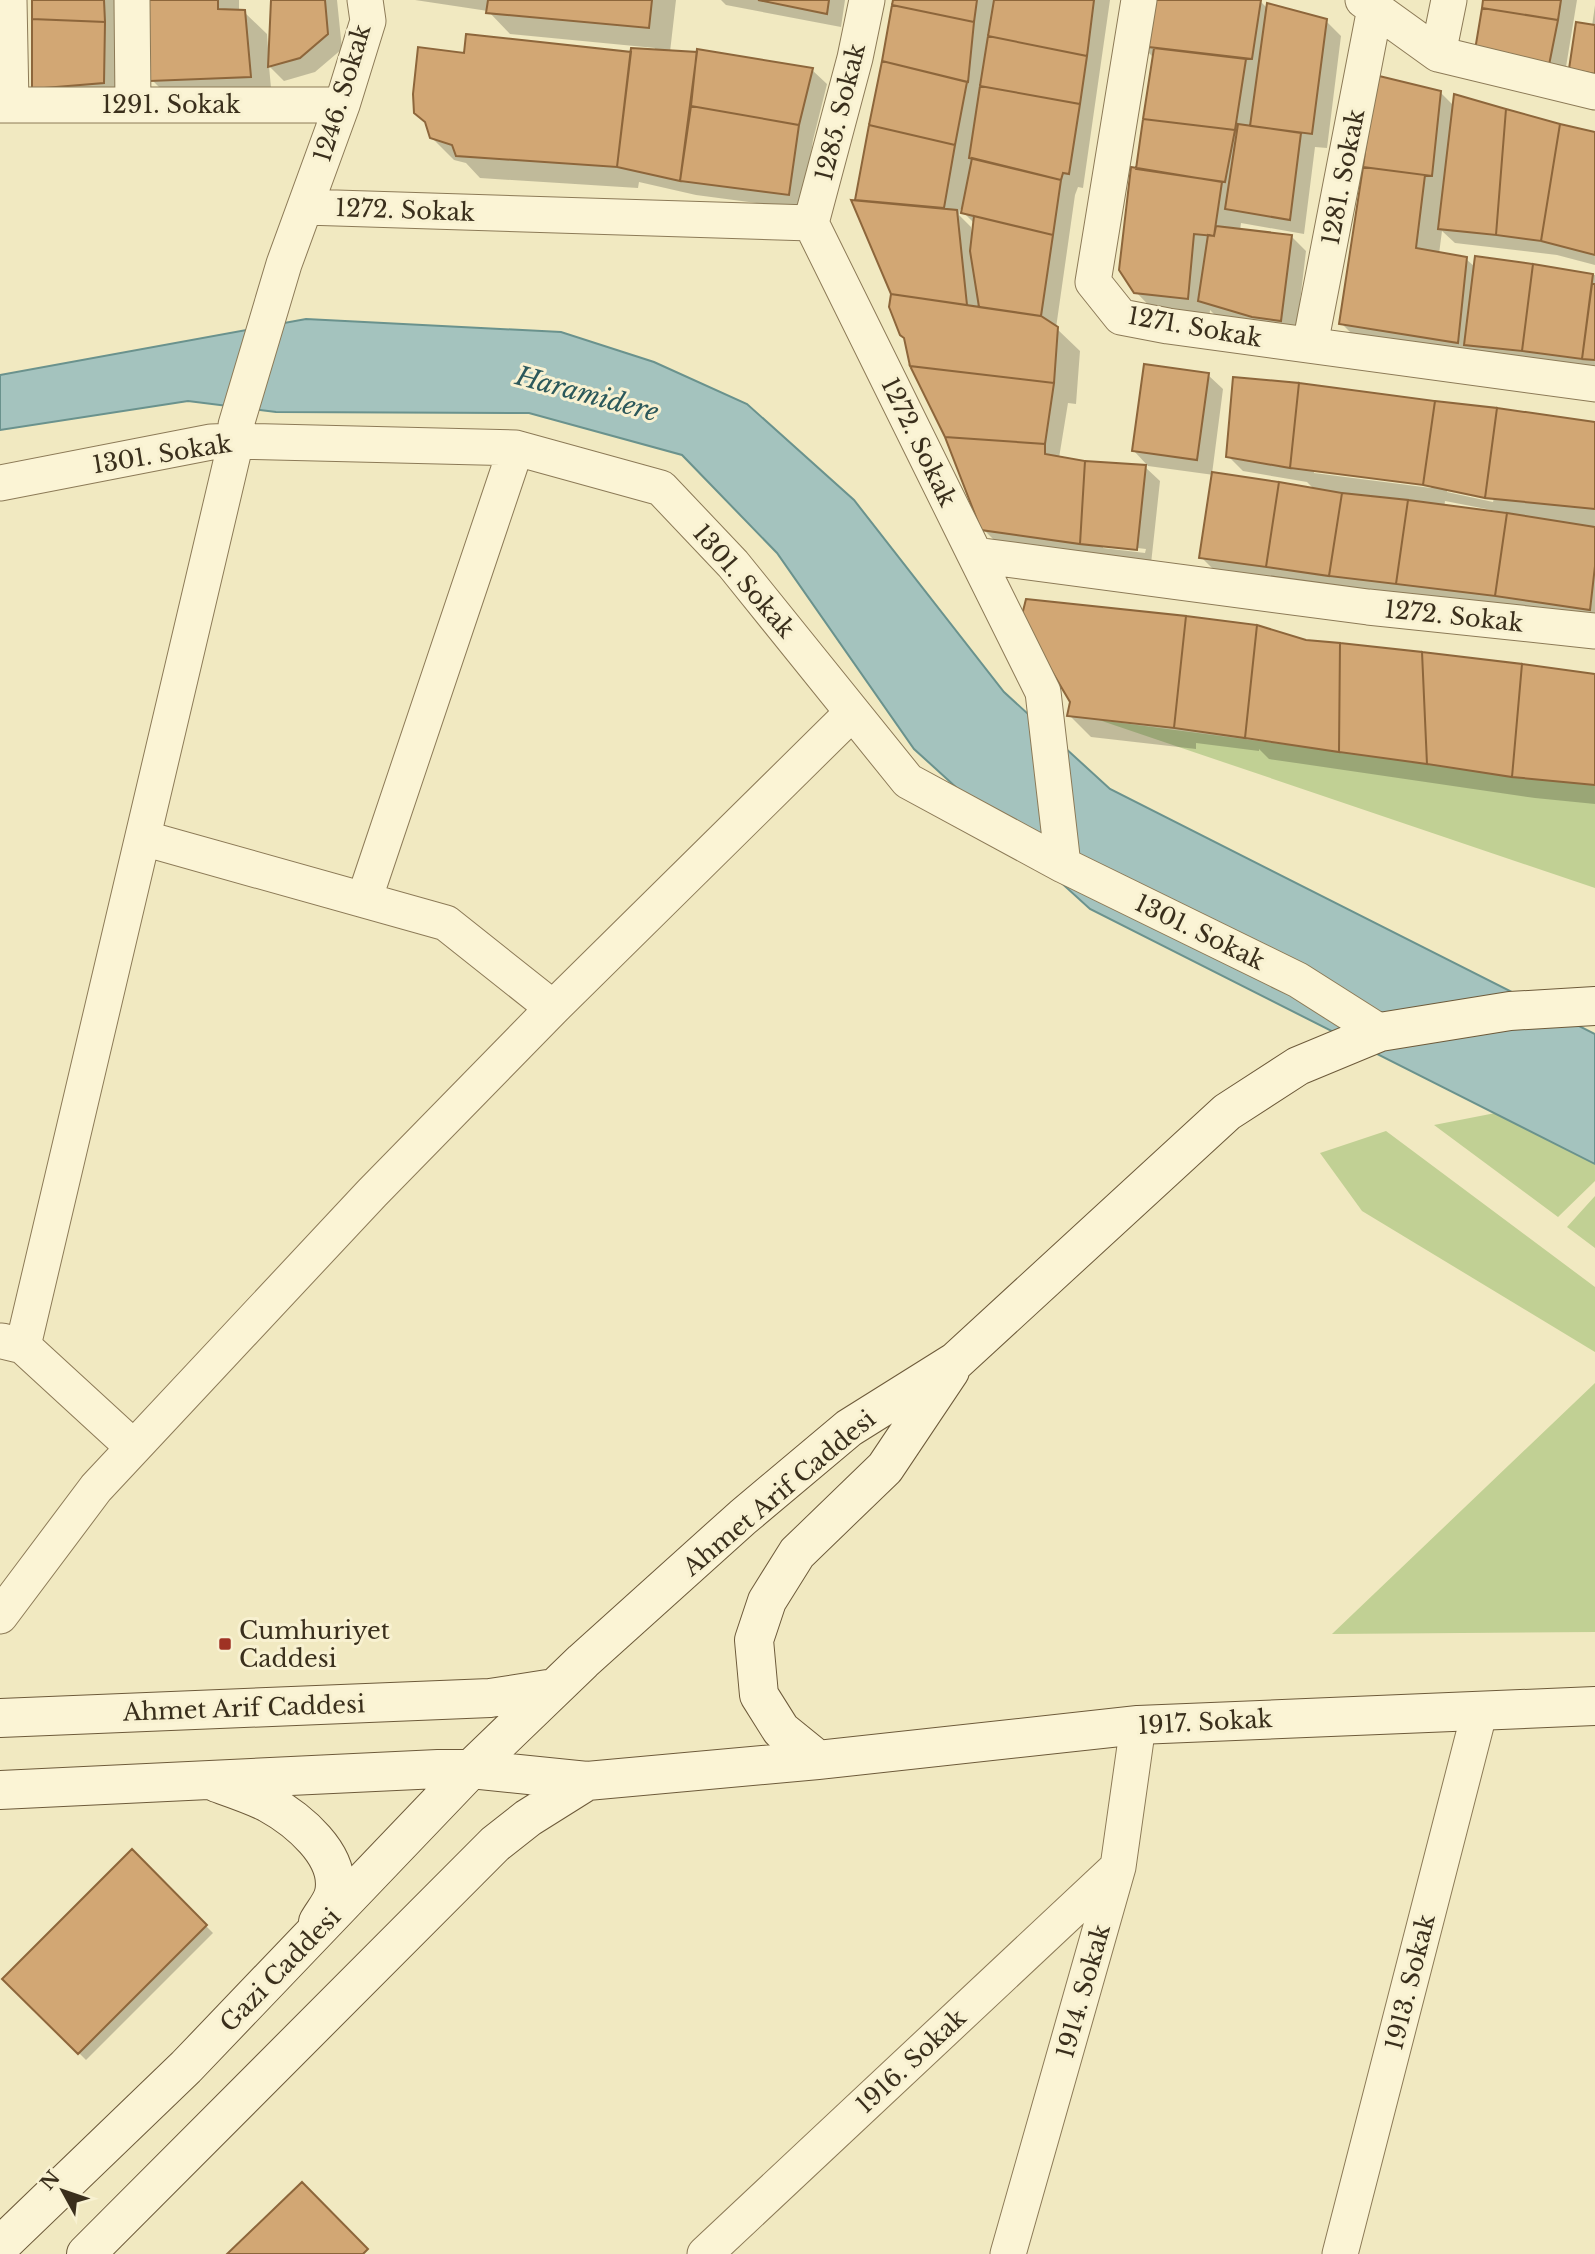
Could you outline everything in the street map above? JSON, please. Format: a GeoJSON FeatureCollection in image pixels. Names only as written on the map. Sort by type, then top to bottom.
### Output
{"type":"FeatureCollection","features":[{"type":"Feature","properties":{"kind":"main road","name":"Ahmet Arif Caddesi"},"geometry":{"type":"LineString","coordinates":[[0,1718],[490,1698],[554,1688],[743,1517],[849,1428],[956,1361],[1227,1112],[1298,1066],[1380,1032],[1510,1012],[1595,1006]]}},
{"type":"Feature","properties":{"kind":"main road"},"geometry":{"type":"LineString","coordinates":[[818,1760],[781,1730],[759,1695],[754,1640],[762,1614],[767,1601],[797,1553],[885,1468],[956,1361]]}},
{"type":"Feature","properties":{"kind":"main road","name":"Gazi Caddesi"},"geometry":{"type":"LineString","coordinates":[[0,2246],[186,2067],[471,1769],[554,1688]]}},
{"type":"Feature","properties":{"kind":"main road","name":"1917. Sokak"},"geometry":{"type":"LineString","coordinates":[[0,1790],[206,1778],[471,1769],[587,1781],[818,1760],[1138,1725],[1595,1706]]}},
{"type":"Feature","properties":{"kind":"main road"},"geometry":{"type":"LineString","coordinates":[[206,1778],[268,1803],[299,1825],[322,1847],[334,1873],[334,1894],[307,1942]]}},
{"type":"Feature","properties":{"kind":"main road"},"geometry":{"type":"LineString","coordinates":[[86,2254],[495,1844],[528,1818],[587,1781]]}},
{"type":"Feature","properties":{"kind":"street"},"geometry":{"type":"LineString","coordinates":[[5,104],[9,0]]}},
{"type":"Feature","properties":{"kind":"street"},"geometry":{"type":"LineString","coordinates":[[132,0],[133,104]]}},
{"type":"Feature","properties":{"kind":"street","name":"1246. Sokak"},"geometry":{"type":"LineString","coordinates":[[12,1343],[144,838],[236,433],[284,264],[342,105],[368,21],[365,0]]}},
{"type":"Feature","properties":{"kind":"street","name":"1285. Sokak"},"geometry":{"type":"LineString","coordinates":[[811,223],[855,58],[867,0]]}},
{"type":"Feature","properties":{"kind":"street","name":"1271. Sokak"},"geometry":{"type":"LineString","coordinates":[[1139,0],[1093,282],[1121,317],[1168,327],[1595,384]]}},
{"type":"Feature","properties":{"kind":"street"},"geometry":{"type":"LineString","coordinates":[[1438,54],[1449,0]]}},
{"type":"Feature","properties":{"kind":"street"},"geometry":{"type":"LineString","coordinates":[[1369,4],[1438,54],[1595,92]]}},
{"type":"Feature","properties":{"kind":"street","name":"1281. Sokak"},"geometry":{"type":"LineString","coordinates":[[1310,345],[1369,4]]}},
{"type":"Feature","properties":{"kind":"street","name":"1291. Sokak"},"geometry":{"type":"LineString","coordinates":[[5,104],[342,105]]}},
{"type":"Feature","properties":{"kind":"street","name":"1272. Sokak"},"geometry":{"type":"LineString","coordinates":[[305,207],[811,223],[975,555],[1367,607],[1595,631]]}},
{"type":"Feature","properties":{"kind":"street","name":"1301. Sokak"},"geometry":{"type":"LineString","coordinates":[[0,483],[211,442],[236,433],[516,448],[661,488],[733,564],[908,781],[1063,864],[1298,980],[1380,1032]]}},
{"type":"Feature","properties":{"kind":"street"},"geometry":{"type":"LineString","coordinates":[[364,900],[516,448]]}},
{"type":"Feature","properties":{"kind":"street"},"geometry":{"type":"LineString","coordinates":[[975,555],[1043,692],[1063,864]]}},
{"type":"Feature","properties":{"kind":"street"},"geometry":{"type":"LineString","coordinates":[[0,1616],[96,1488],[372,1193],[552,1008],[852,713]]}},
{"type":"Feature","properties":{"kind":"street"},"geometry":{"type":"LineString","coordinates":[[144,838],[446,923],[552,1008]]}},
{"type":"Feature","properties":{"kind":"street"},"geometry":{"type":"LineString","coordinates":[[12,1343],[133,1447]]}},
{"type":"Feature","properties":{"kind":"street","name":"1913. Sokak"},"geometry":{"type":"LineString","coordinates":[[1340,2254],[1480,1710]]}},
{"type":"Feature","properties":{"kind":"street","name":"1914. Sokak"},"geometry":{"type":"LineString","coordinates":[[1008,2254],[1118,1867],[1138,1725]]}},
{"type":"Feature","properties":{"kind":"street","name":"1916. Sokak"},"geometry":{"type":"LineString","coordinates":[[705,2254],[1118,1867]]}},
{"type":"Feature","properties":{"kind":"green space"},"geometry":{"type":"Polygon","coordinates":[[[1099,720],[1595,785],[1595,888],[1099,720]]]}},
{"type":"Feature","properties":{"kind":"green space"},"geometry":{"type":"Polygon","coordinates":[[[1595,1099],[1595,1181],[1558,1217],[1434,1125],[1521,1108],[1595,1099]]]}},
{"type":"Feature","properties":{"kind":"green space"},"geometry":{"type":"Polygon","coordinates":[[[1386,1131],[1595,1287],[1595,1352],[1362,1211],[1320,1153],[1386,1131]]]}},
{"type":"Feature","properties":{"kind":"green space"},"geometry":{"type":"Polygon","coordinates":[[[1595,1196],[1595,1248],[1567,1227],[1595,1196]]]}},
{"type":"Feature","properties":{"kind":"green space"},"geometry":{"type":"Polygon","coordinates":[[[1595,1383],[1595,1632],[1332,1634],[1595,1383]]]}},
{"type":"Feature","properties":{"kind":"water","name":"Haramidere"},"geometry":{"type":"Polygon","coordinates":[[[306,319],[561,332],[654,362],[747,404],[854,500],[1004,692],[1110,789],[1595,1034],[1595,1164],[1090,909],[914,749],[777,553],[682,455],[529,413],[276,412],[188,401],[0,430],[0,375],[306,319]]]}},
{"type":"Feature","properties":{"kind":"building"},"geometry":{"type":"Polygon","coordinates":[[[32,0],[104,0],[105,22],[32,19],[32,0]]]}},
{"type":"Feature","properties":{"kind":"building"},"geometry":{"type":"Polygon","coordinates":[[[148,0],[218,0],[218,9],[245,10],[251,77],[150,81],[148,0]]]}},
{"type":"Feature","properties":{"kind":"building"},"geometry":{"type":"Polygon","coordinates":[[[271,0],[325,0],[328,34],[300,58],[268,67],[271,0]]]}},
{"type":"Feature","properties":{"kind":"building"},"geometry":{"type":"Polygon","coordinates":[[[488,0],[652,0],[649,28],[486,13],[488,0]]]}},
{"type":"Feature","properties":{"kind":"building"},"geometry":{"type":"Polygon","coordinates":[[[758,0],[829,0],[827,14],[758,0]]]}},
{"type":"Feature","properties":{"kind":"building"},"geometry":{"type":"Polygon","coordinates":[[[893,0],[977,0],[974,22],[892,5],[893,0]]]}},
{"type":"Feature","properties":{"kind":"building"},"geometry":{"type":"Polygon","coordinates":[[[994,0],[1094,0],[1087,56],[988,36],[994,0]]]}},
{"type":"Feature","properties":{"kind":"building"},"geometry":{"type":"Polygon","coordinates":[[[1145,0],[1261,0],[1252,59],[1140,46],[1145,0]]]}},
{"type":"Feature","properties":{"kind":"building"},"geometry":{"type":"Polygon","coordinates":[[[1483,0],[1561,0],[1558,20],[1482,8],[1483,0]]]}},
{"type":"Feature","properties":{"kind":"building"},"geometry":{"type":"Polygon","coordinates":[[[1267,3],[1327,19],[1312,134],[1250,126],[1267,3]]]}},
{"type":"Feature","properties":{"kind":"building"},"geometry":{"type":"Polygon","coordinates":[[[892,5],[974,22],[968,82],[882,61],[892,5]]]}},
{"type":"Feature","properties":{"kind":"building"},"geometry":{"type":"Polygon","coordinates":[[[1482,8],[1558,20],[1549,65],[1475,50],[1482,8]]]}},
{"type":"Feature","properties":{"kind":"building"},"geometry":{"type":"Polygon","coordinates":[[[32,19],[105,22],[104,83],[32,89],[32,19]]]}},
{"type":"Feature","properties":{"kind":"building"},"geometry":{"type":"Polygon","coordinates":[[[1576,22],[1595,25],[1595,74],[1569,69],[1576,22]]]}},
{"type":"Feature","properties":{"kind":"building"},"geometry":{"type":"Polygon","coordinates":[[[466,34],[631,52],[617,167],[456,156],[452,145],[430,138],[425,122],[414,113],[413,94],[418,47],[464,53],[466,34]]]}},
{"type":"Feature","properties":{"kind":"building"},"geometry":{"type":"Polygon","coordinates":[[[988,36],[1087,56],[1080,104],[980,86],[988,36]]]}},
{"type":"Feature","properties":{"kind":"building"},"geometry":{"type":"Polygon","coordinates":[[[631,48],[697,52],[680,181],[617,167],[631,48]]]}},
{"type":"Feature","properties":{"kind":"building"},"geometry":{"type":"Polygon","coordinates":[[[1154,48],[1246,59],[1235,130],[1143,119],[1154,48]]]}},
{"type":"Feature","properties":{"kind":"building"},"geometry":{"type":"Polygon","coordinates":[[[697,49],[813,68],[799,125],[691,106],[697,49]]]}},
{"type":"Feature","properties":{"kind":"building"},"geometry":{"type":"Polygon","coordinates":[[[882,61],[967,82],[955,145],[869,125],[882,61]]]}},
{"type":"Feature","properties":{"kind":"building"},"geometry":{"type":"Polygon","coordinates":[[[1375,75],[1441,91],[1432,176],[1363,167],[1375,75]]]}},
{"type":"Feature","properties":{"kind":"building"},"geometry":{"type":"Polygon","coordinates":[[[980,86],[1080,104],[1069,174],[1063,173],[1061,180],[969,158],[980,86]]]}},
{"type":"Feature","properties":{"kind":"building"},"geometry":{"type":"Polygon","coordinates":[[[1454,94],[1506,109],[1496,235],[1438,229],[1454,94]]]}},
{"type":"Feature","properties":{"kind":"building"},"geometry":{"type":"Polygon","coordinates":[[[691,106],[799,125],[789,195],[680,181],[691,106]]]}},
{"type":"Feature","properties":{"kind":"building"},"geometry":{"type":"Polygon","coordinates":[[[1506,109],[1560,124],[1541,241],[1496,235],[1506,109]]]}},
{"type":"Feature","properties":{"kind":"building"},"geometry":{"type":"Polygon","coordinates":[[[1143,119],[1235,130],[1225,182],[1136,169],[1143,119]]]}},
{"type":"Feature","properties":{"kind":"building"},"geometry":{"type":"Polygon","coordinates":[[[1238,124],[1301,133],[1290,220],[1225,209],[1238,124]]]}},
{"type":"Feature","properties":{"kind":"building"},"geometry":{"type":"Polygon","coordinates":[[[1560,124],[1595,132],[1595,255],[1541,241],[1560,124]]]}},
{"type":"Feature","properties":{"kind":"building"},"geometry":{"type":"Polygon","coordinates":[[[869,125],[955,145],[944,208],[855,200],[869,125]]]}},
{"type":"Feature","properties":{"kind":"building"},"geometry":{"type":"Polygon","coordinates":[[[972,158],[1061,180],[1053,235],[961,213],[972,158]]]}},
{"type":"Feature","properties":{"kind":"building"},"geometry":{"type":"Polygon","coordinates":[[[1131,167],[1222,182],[1214,236],[1194,234],[1188,299],[1134,293],[1119,270],[1131,167]]]}},
{"type":"Feature","properties":{"kind":"building"},"geometry":{"type":"Polygon","coordinates":[[[1363,167],[1425,175],[1416,248],[1467,257],[1458,343],[1339,324],[1363,167]]]}},
{"type":"Feature","properties":{"kind":"building"},"geometry":{"type":"Polygon","coordinates":[[[851,200],[957,210],[967,305],[891,294],[851,200]]]}},
{"type":"Feature","properties":{"kind":"building"},"geometry":{"type":"Polygon","coordinates":[[[974,216],[1053,235],[1041,316],[979,307],[970,251],[974,216]]]}},
{"type":"Feature","properties":{"kind":"building"},"geometry":{"type":"Polygon","coordinates":[[[1216,226],[1292,235],[1281,321],[1252,317],[1198,301],[1208,235],[1214,236],[1216,226]]]}},
{"type":"Feature","properties":{"kind":"building"},"geometry":{"type":"Polygon","coordinates":[[[1475,256],[1533,264],[1522,351],[1464,345],[1475,256]]]}},
{"type":"Feature","properties":{"kind":"building"},"geometry":{"type":"Polygon","coordinates":[[[1533,264],[1593,274],[1582,359],[1522,351],[1533,264]]]}},
{"type":"Feature","properties":{"kind":"building"},"geometry":{"type":"Polygon","coordinates":[[[1592,284],[1595,284],[1595,360],[1582,359],[1592,284]]]}},
{"type":"Feature","properties":{"kind":"building"},"geometry":{"type":"Polygon","coordinates":[[[891,294],[1041,316],[1058,327],[1054,383],[910,366],[904,338],[900,335],[889,307],[891,294]]]}},
{"type":"Feature","properties":{"kind":"building"},"geometry":{"type":"Polygon","coordinates":[[[1144,364],[1209,373],[1197,460],[1132,451],[1144,364]]]}},
{"type":"Feature","properties":{"kind":"building"},"geometry":{"type":"Polygon","coordinates":[[[910,366],[1054,383],[1045,444],[945,437],[910,366]]]}},
{"type":"Feature","properties":{"kind":"building"},"geometry":{"type":"Polygon","coordinates":[[[1233,377],[1299,383],[1290,468],[1226,457],[1233,377]]]}},
{"type":"Feature","properties":{"kind":"building"},"geometry":{"type":"Polygon","coordinates":[[[1299,383],[1435,401],[1423,485],[1290,468],[1299,383]]]}},
{"type":"Feature","properties":{"kind":"building"},"geometry":{"type":"Polygon","coordinates":[[[1435,401],[1497,408],[1485,498],[1423,485],[1435,401]]]}},
{"type":"Feature","properties":{"kind":"building"},"geometry":{"type":"Polygon","coordinates":[[[1497,408],[1595,422],[1595,509],[1485,498],[1497,408]]]}},
{"type":"Feature","properties":{"kind":"building"},"geometry":{"type":"Polygon","coordinates":[[[945,437],[1045,444],[1045,454],[1085,461],[1080,544],[981,530],[945,437]]]}},
{"type":"Feature","properties":{"kind":"building"},"geometry":{"type":"Polygon","coordinates":[[[1085,461],[1146,465],[1137,550],[1080,544],[1085,461]]]}},
{"type":"Feature","properties":{"kind":"building"},"geometry":{"type":"Polygon","coordinates":[[[1212,472],[1279,482],[1266,567],[1199,558],[1212,472]]]}},
{"type":"Feature","properties":{"kind":"building"},"geometry":{"type":"Polygon","coordinates":[[[1279,482],[1342,493],[1329,576],[1266,567],[1279,482]]]}},
{"type":"Feature","properties":{"kind":"building"},"geometry":{"type":"Polygon","coordinates":[[[1342,493],[1408,500],[1396,584],[1329,576],[1342,493]]]}},
{"type":"Feature","properties":{"kind":"building"},"geometry":{"type":"Polygon","coordinates":[[[1408,500],[1507,513],[1495,596],[1396,584],[1408,500]]]}},
{"type":"Feature","properties":{"kind":"building"},"geometry":{"type":"Polygon","coordinates":[[[1507,513],[1595,527],[1595,566],[1590,610],[1495,596],[1507,513]]]}},
{"type":"Feature","properties":{"kind":"building"},"geometry":{"type":"Polygon","coordinates":[[[1026,599],[1186,616],[1174,728],[1067,716],[1070,702],[1021,619],[1026,599]]]}},
{"type":"Feature","properties":{"kind":"building"},"geometry":{"type":"Polygon","coordinates":[[[1186,616],[1257,625],[1245,738],[1174,728],[1186,616]]]}},
{"type":"Feature","properties":{"kind":"building"},"geometry":{"type":"Polygon","coordinates":[[[1257,625],[1306,640],[1340,643],[1339,752],[1245,738],[1257,625]]]}},
{"type":"Feature","properties":{"kind":"building"},"geometry":{"type":"Polygon","coordinates":[[[1340,643],[1422,652],[1427,764],[1339,752],[1340,643]]]}},
{"type":"Feature","properties":{"kind":"building"},"geometry":{"type":"Polygon","coordinates":[[[1422,652],[1522,664],[1512,777],[1427,764],[1422,652]]]}},
{"type":"Feature","properties":{"kind":"building"},"geometry":{"type":"Polygon","coordinates":[[[1522,664],[1595,674],[1595,785],[1512,777],[1522,664]]]}},
{"type":"Feature","properties":{"kind":"building"},"geometry":{"type":"Polygon","coordinates":[[[132,1849],[207,1925],[78,2054],[2,1979],[132,1849]]]}},
{"type":"Feature","properties":{"kind":"building"},"geometry":{"type":"Polygon","coordinates":[[[302,2182],[368,2249],[363,2254],[227,2254],[302,2182]]]}},
{"type":"Feature","properties":{"kind":"place","name":"Cumhuriyet Caddesi"},"geometry":{"type":"Point","coordinates":[225,1644]}}]}
